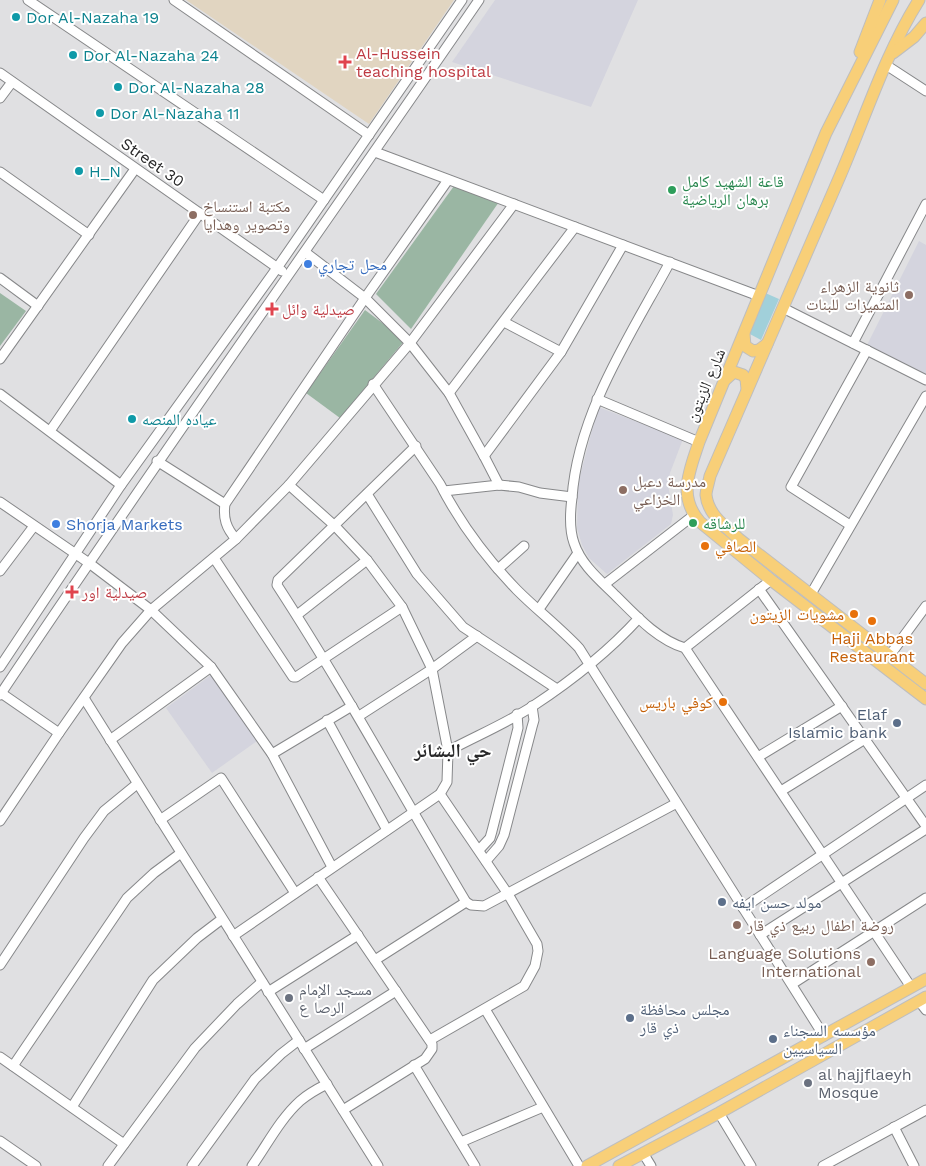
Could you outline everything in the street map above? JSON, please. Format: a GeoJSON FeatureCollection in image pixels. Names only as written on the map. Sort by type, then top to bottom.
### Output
{"type":"FeatureCollection","features":[{"type":"Feature","properties":{"kind":"main road"},"geometry":{"type":"LineString","coordinates":[[826,133],[880,0]]}},
{"type":"Feature","properties":{"kind":"main road","name":"شارع الزيتون"},"geometry":{"type":"LineString","coordinates":[[694,515],[688,496],[687,481],[699,442],[826,133],[894,0]]}},
{"type":"Feature","properties":{"kind":"main road"},"geometry":{"type":"LineString","coordinates":[[919,0],[886,65],[710,476],[706,495],[717,519],[739,539],[926,684]]}},
{"type":"Feature","properties":{"kind":"main road"},"geometry":{"type":"LineString","coordinates":[[892,54],[914,37],[926,23]]}},
{"type":"Feature","properties":{"kind":"main road"},"geometry":{"type":"LineString","coordinates":[[744,334],[745,346],[749,350],[759,350],[767,344]]}},
{"type":"Feature","properties":{"kind":"main road"},"geometry":{"type":"LineString","coordinates":[[725,380],[734,372],[739,373],[746,379],[747,390]]}},
{"type":"Feature","properties":{"kind":"main road"},"geometry":{"type":"LineString","coordinates":[[694,515],[771,580],[926,699]]}},
{"type":"Feature","properties":{"kind":"main road"},"geometry":{"type":"LineString","coordinates":[[587,1166],[926,979]]}},
{"type":"Feature","properties":{"kind":"main road"},"geometry":{"type":"LineString","coordinates":[[619,1166],[719,1113],[863,1032],[924,1003]]}},
{"type":"Feature","properties":{"kind":"main road"},"geometry":{"type":"LineString","coordinates":[[856,1018],[863,1032]]}},
{"type":"Feature","properties":{"kind":"street"},"geometry":{"type":"LineString","coordinates":[[28,0],[324,200]]}},
{"type":"Feature","properties":{"kind":"street"},"geometry":{"type":"LineString","coordinates":[[174,0],[369,136]]}},
{"type":"Feature","properties":{"kind":"street"},"geometry":{"type":"LineString","coordinates":[[0,667],[121,485],[277,268],[462,0]]}},
{"type":"Feature","properties":{"kind":"street"},"geometry":{"type":"LineString","coordinates":[[59,733],[1,694],[157,461],[375,152],[479,0]]}},
{"type":"Feature","properties":{"kind":"street"},"geometry":{"type":"LineString","coordinates":[[886,65],[926,91]]}},
{"type":"Feature","properties":{"kind":"street","name":"Street 30"},"geometry":{"type":"LineString","coordinates":[[0,73],[288,276]]}},
{"type":"Feature","properties":{"kind":"street"},"geometry":{"type":"LineString","coordinates":[[0,98],[12,82]]}},
{"type":"Feature","properties":{"kind":"street"},"geometry":{"type":"LineString","coordinates":[[375,152],[759,296]]}},
{"type":"Feature","properties":{"kind":"street"},"geometry":{"type":"LineString","coordinates":[[0,359],[136,169]]}},
{"type":"Feature","properties":{"kind":"street"},"geometry":{"type":"LineString","coordinates":[[0,172],[89,234]]}},
{"type":"Feature","properties":{"kind":"street"},"geometry":{"type":"LineString","coordinates":[[236,539],[225,519],[225,504],[448,180]]}},
{"type":"Feature","properties":{"kind":"street"},"geometry":{"type":"LineString","coordinates":[[0,821],[122,643],[151,610],[236,539],[289,484],[410,343],[514,204]]}},
{"type":"Feature","properties":{"kind":"street"},"geometry":{"type":"LineString","coordinates":[[853,343],[926,204]]}},
{"type":"Feature","properties":{"kind":"street"},"geometry":{"type":"LineString","coordinates":[[50,431],[200,213]]}},
{"type":"Feature","properties":{"kind":"street"},"geometry":{"type":"LineString","coordinates":[[449,393],[575,227]]}},
{"type":"Feature","properties":{"kind":"street"},"geometry":{"type":"LineString","coordinates":[[484,456],[561,352],[623,245]]}},
{"type":"Feature","properties":{"kind":"street"},"geometry":{"type":"LineString","coordinates":[[305,252],[365,298],[410,343],[449,393],[499,485]]}},
{"type":"Feature","properties":{"kind":"street"},"geometry":{"type":"LineString","coordinates":[[670,262],[597,399],[582,441],[573,479],[571,533],[578,553],[585,564],[639,618],[666,640],[685,648],[911,987]]}},
{"type":"Feature","properties":{"kind":"street"},"geometry":{"type":"LineString","coordinates":[[0,278],[38,306]]}},
{"type":"Feature","properties":{"kind":"street"},"geometry":{"type":"LineString","coordinates":[[783,308],[926,380]]}},
{"type":"Feature","properties":{"kind":"street"},"geometry":{"type":"LineString","coordinates":[[504,322],[561,352]]}},
{"type":"Feature","properties":{"kind":"street"},"geometry":{"type":"LineString","coordinates":[[850,525],[792,487],[867,350]]}},
{"type":"Feature","properties":{"kind":"street"},"geometry":{"type":"LineString","coordinates":[[373,384],[416,446],[475,542],[518,591],[579,648],[824,1036]]}},
{"type":"Feature","properties":{"kind":"street"},"geometry":{"type":"LineString","coordinates":[[0,394],[121,485]]}},
{"type":"Feature","properties":{"kind":"street"},"geometry":{"type":"LineString","coordinates":[[811,594],[850,525],[922,413],[926,396]]}},
{"type":"Feature","properties":{"kind":"street"},"geometry":{"type":"LineString","coordinates":[[597,399],[699,442]]}},
{"type":"Feature","properties":{"kind":"street"},"geometry":{"type":"LineString","coordinates":[[416,446],[277,582],[359,716],[466,902],[471,905],[484,906],[676,804]]}},
{"type":"Feature","properties":{"kind":"street"},"geometry":{"type":"LineString","coordinates":[[157,461],[225,504]]}},
{"type":"Feature","properties":{"kind":"street"},"geometry":{"type":"LineString","coordinates":[[233,936],[440,794],[447,782],[448,750],[432,669],[402,607],[367,560],[335,526],[289,484]]}},
{"type":"Feature","properties":{"kind":"street"},"geometry":{"type":"LineString","coordinates":[[444,491],[499,485],[572,497]]}},
{"type":"Feature","properties":{"kind":"street"},"geometry":{"type":"LineString","coordinates":[[368,494],[417,574],[462,627],[557,689]]}},
{"type":"Feature","properties":{"kind":"street"},"geometry":{"type":"LineString","coordinates":[[0,502],[89,563],[151,610],[212,668],[272,754],[332,867]]}},
{"type":"Feature","properties":{"kind":"street"},"geometry":{"type":"LineString","coordinates":[[605,584],[694,515]]}},
{"type":"Feature","properties":{"kind":"street"},"geometry":{"type":"LineString","coordinates":[[0,570],[34,526]]}},
{"type":"Feature","properties":{"kind":"street"},"geometry":{"type":"LineString","coordinates":[[498,569],[524,546]]}},
{"type":"Feature","properties":{"kind":"street"},"geometry":{"type":"LineString","coordinates":[[539,609],[578,553]]}},
{"type":"Feature","properties":{"kind":"street"},"geometry":{"type":"LineString","coordinates":[[214,558],[290,675],[296,677],[402,607]]}},
{"type":"Feature","properties":{"kind":"street"},"geometry":{"type":"LineString","coordinates":[[297,615],[367,560]]}},
{"type":"Feature","properties":{"kind":"street"},"geometry":{"type":"LineString","coordinates":[[685,648],[771,580]]}},
{"type":"Feature","properties":{"kind":"street"},"geometry":{"type":"LineString","coordinates":[[759,589],[926,827],[760,935]]}},
{"type":"Feature","properties":{"kind":"street"},"geometry":{"type":"LineString","coordinates":[[890,655],[926,606]]}},
{"type":"Feature","properties":{"kind":"street"},"geometry":{"type":"LineString","coordinates":[[448,750],[532,706],[557,689],[624,635],[639,618]]}},
{"type":"Feature","properties":{"kind":"street"},"geometry":{"type":"LineString","coordinates":[[359,716],[432,669],[477,636]]}},
{"type":"Feature","properties":{"kind":"street"},"geometry":{"type":"LineString","coordinates":[[110,740],[212,668]]}},
{"type":"Feature","properties":{"kind":"street"},"geometry":{"type":"LineString","coordinates":[[84,698],[378,1166]]}},
{"type":"Feature","properties":{"kind":"street"},"geometry":{"type":"LineString","coordinates":[[272,754],[352,706]]}},
{"type":"Feature","properties":{"kind":"street"},"geometry":{"type":"LineString","coordinates":[[486,861],[499,846],[504,835],[532,727],[534,714],[532,706]]}},
{"type":"Feature","properties":{"kind":"street"},"geometry":{"type":"LineString","coordinates":[[758,756],[842,706]]}},
{"type":"Feature","properties":{"kind":"street"},"geometry":{"type":"LineString","coordinates":[[479,850],[490,838],[492,831],[518,728],[517,714]]}},
{"type":"Feature","properties":{"kind":"street"},"geometry":{"type":"LineString","coordinates":[[327,720],[387,830]]}},
{"type":"Feature","properties":{"kind":"street"},"geometry":{"type":"LineString","coordinates":[[781,791],[865,739]]}},
{"type":"Feature","properties":{"kind":"street"},"geometry":{"type":"LineString","coordinates":[[160,820],[221,778],[295,893]]}},
{"type":"Feature","properties":{"kind":"street"},"geometry":{"type":"LineString","coordinates":[[1,962],[89,831],[104,812],[137,784]]}},
{"type":"Feature","properties":{"kind":"street"},"geometry":{"type":"LineString","coordinates":[[743,908],[926,785]]}},
{"type":"Feature","properties":{"kind":"street"},"geometry":{"type":"LineString","coordinates":[[430,1040],[524,986],[532,973],[537,958],[537,944],[508,894],[440,794]]}},
{"type":"Feature","properties":{"kind":"street"},"geometry":{"type":"LineString","coordinates":[[13,1066],[127,898],[154,873],[180,853]]}},
{"type":"Feature","properties":{"kind":"street"},"geometry":{"type":"LineString","coordinates":[[318,877],[430,1040],[432,1049],[429,1054],[414,1065],[343,1110]]}},
{"type":"Feature","properties":{"kind":"street"},"geometry":{"type":"LineString","coordinates":[[792,984],[926,898]]}},
{"type":"Feature","properties":{"kind":"street"},"geometry":{"type":"LineString","coordinates":[[375,960],[466,902]]}},
{"type":"Feature","properties":{"kind":"street"},"geometry":{"type":"LineString","coordinates":[[72,1108],[153,980],[197,938],[222,919]]}},
{"type":"Feature","properties":{"kind":"street"},"geometry":{"type":"LineString","coordinates":[[268,992],[358,935]]}},
{"type":"Feature","properties":{"kind":"street"},"geometry":{"type":"LineString","coordinates":[[108,1166],[195,1048],[237,1004],[262,982]]}},
{"type":"Feature","properties":{"kind":"street"},"geometry":{"type":"LineString","coordinates":[[304,1049],[396,991]]}},
{"type":"Feature","properties":{"kind":"street"},"geometry":{"type":"LineString","coordinates":[[485,1009],[578,1166]]}},
{"type":"Feature","properties":{"kind":"street"},"geometry":{"type":"LineString","coordinates":[[192,1166],[255,1079],[274,1060],[299,1040]]}},
{"type":"Feature","properties":{"kind":"street"},"geometry":{"type":"LineString","coordinates":[[0,1057],[124,1144]]}},
{"type":"Feature","properties":{"kind":"street"},"geometry":{"type":"LineString","coordinates":[[414,1065],[476,1166]]}},
{"type":"Feature","properties":{"kind":"street"},"geometry":{"type":"LineString","coordinates":[[252,1166],[298,1102],[326,1084]]}},
{"type":"Feature","properties":{"kind":"street"},"geometry":{"type":"LineString","coordinates":[[461,1142],[543,1107]]}},
{"type":"Feature","properties":{"kind":"street"},"geometry":{"type":"LineString","coordinates":[[823,1166],[926,1110]]}},
{"type":"Feature","properties":{"kind":"street"},"geometry":{"type":"LineString","coordinates":[[719,1113],[751,1166]]}},
{"type":"Feature","properties":{"kind":"street"},"geometry":{"type":"LineString","coordinates":[[894,1127],[914,1166]]}},
{"type":"Feature","properties":{"kind":"street"},"geometry":{"type":"LineString","coordinates":[[0,1141],[36,1166]]}},
{"type":"Feature","properties":{"kind":"street"},"geometry":{"type":"LineString","coordinates":[[643,1153],[651,1166]]}},
{"type":"Feature","properties":{"kind":"shaded area","name":"Al-Hussein teaching hospital"},"geometry":{"type":"Polygon","coordinates":[[[186,0],[454,0],[369,124],[186,0]]]}},
{"type":"Feature","properties":{"kind":"shaded area"},"geometry":{"type":"Polygon","coordinates":[[[495,0],[638,0],[591,107],[452,62],[495,0]]]}},
{"type":"Feature","properties":{"kind":"shaded area","name":"ثانوية الزهراء المتميزات للبنات"},"geometry":{"type":"Polygon","coordinates":[[[919,241],[926,245],[926,374],[867,345],[919,241]]]}},
{"type":"Feature","properties":{"kind":"shaded area","name":"مدرسة دعبل الخزاعي"},"geometry":{"type":"Polygon","coordinates":[[[598,407],[683,439],[670,473],[668,484],[673,515],[671,524],[607,574],[589,558],[582,545],[577,528],[578,484],[598,407]]]}},
{"type":"Feature","properties":{"kind":"shaded area"},"geometry":{"type":"Polygon","coordinates":[[[211,675],[257,741],[212,773],[166,708],[211,675]]]}},
{"type":"Feature","properties":{"kind":"green space"},"geometry":{"type":"Polygon","coordinates":[[[454,186],[501,199],[411,329],[376,294],[454,186]]]}},
{"type":"Feature","properties":{"kind":"green space"},"geometry":{"type":"Polygon","coordinates":[[[0,293],[26,311],[0,346],[0,293]]]}},
{"type":"Feature","properties":{"kind":"green space"},"geometry":{"type":"Polygon","coordinates":[[[365,310],[405,340],[340,418],[306,393],[365,310]]]}},
{"type":"Feature","properties":{"kind":"water"},"geometry":{"type":"Polygon","coordinates":[[[763,292],[779,299],[761,340],[748,333],[763,292]]]}},
{"type":"Feature","properties":{"kind":"place","name":"Dor Al-Nazaha 19"},"geometry":{"type":"Point","coordinates":[16,17]}},
{"type":"Feature","properties":{"kind":"place","name":"Dor Al-Nazaha 24"},"geometry":{"type":"Point","coordinates":[73,55]}},
{"type":"Feature","properties":{"kind":"place","name":"Al-Hussein teaching hospital"},"geometry":{"type":"Point","coordinates":[345,62]}},
{"type":"Feature","properties":{"kind":"place","name":"Dor Al-Nazaha 28"},"geometry":{"type":"Point","coordinates":[118,87]}},
{"type":"Feature","properties":{"kind":"place","name":"Dor Al-Nazaha 11"},"geometry":{"type":"Point","coordinates":[100,113]}},
{"type":"Feature","properties":{"kind":"place","name":"H_N"},"geometry":{"type":"Point","coordinates":[79,171]}},
{"type":"Feature","properties":{"kind":"place","name":"قاعة الشهيد كامل برهان الرياضية"},"geometry":{"type":"Point","coordinates":[672,190]}},
{"type":"Feature","properties":{"kind":"place","name":"مكتبة استنساخ وتصوير وهدايا"},"geometry":{"type":"Point","coordinates":[193,215]}},
{"type":"Feature","properties":{"kind":"place","name":"محل تجاري"},"geometry":{"type":"Point","coordinates":[308,264]}},
{"type":"Feature","properties":{"kind":"place","name":"ثانوية الزهراء المتميزات للبنات"},"geometry":{"type":"Point","coordinates":[909,295]}},
{"type":"Feature","properties":{"kind":"place","name":"صيدلية وائل"},"geometry":{"type":"Point","coordinates":[272,309]}},
{"type":"Feature","properties":{"kind":"place","name":"عياده المنصه"},"geometry":{"type":"Point","coordinates":[132,419]}},
{"type":"Feature","properties":{"kind":"place","name":"مدرسة دعبل الخزاعي"},"geometry":{"type":"Point","coordinates":[623,490]}},
{"type":"Feature","properties":{"kind":"place","name":"للرشاقه"},"geometry":{"type":"Point","coordinates":[693,523]}},
{"type":"Feature","properties":{"kind":"place","name":"Shorja Markets"},"geometry":{"type":"Point","coordinates":[56,524]}},
{"type":"Feature","properties":{"kind":"place","name":"الصافي"},"geometry":{"type":"Point","coordinates":[705,546]}},
{"type":"Feature","properties":{"kind":"place","name":"صيدلية اور"},"geometry":{"type":"Point","coordinates":[72,592]}},
{"type":"Feature","properties":{"kind":"place","name":"مشويات الزيتون"},"geometry":{"type":"Point","coordinates":[854,614]}},
{"type":"Feature","properties":{"kind":"place","name":"Haji Abbas Restaurant"},"geometry":{"type":"Point","coordinates":[872,621]}},
{"type":"Feature","properties":{"kind":"place","name":"كوفي باريس"},"geometry":{"type":"Point","coordinates":[723,702]}},
{"type":"Feature","properties":{"kind":"place","name":"Elaf Islamic bank"},"geometry":{"type":"Point","coordinates":[897,723]}},
{"type":"Feature","properties":{"kind":"place","name":"مولد حسن ايفه"},"geometry":{"type":"Point","coordinates":[722,902]}},
{"type":"Feature","properties":{"kind":"place","name":"روضة اطفال ربيع ذي قار"},"geometry":{"type":"Point","coordinates":[737,925]}},
{"type":"Feature","properties":{"kind":"place","name":"Language Solutions International"},"geometry":{"type":"Point","coordinates":[871,962]}},
{"type":"Feature","properties":{"kind":"place","name":"مسجد الإمام الرصا ع"},"geometry":{"type":"Point","coordinates":[289,998]}},
{"type":"Feature","properties":{"kind":"place","name":"مجلس محافظة ذي قار"},"geometry":{"type":"Point","coordinates":[630,1018]}},
{"type":"Feature","properties":{"kind":"place","name":"مؤسسه السجناء السياسيين"},"geometry":{"type":"Point","coordinates":[773,1039]}},
{"type":"Feature","properties":{"kind":"place","name":"al hajjflaeyh Mosque"},"geometry":{"type":"Point","coordinates":[808,1083]}},
{"type":"Feature","properties":{"kind":"district","name":"حي البشائر"},"geometry":{"type":"Point","coordinates":[453,750]}}]}
